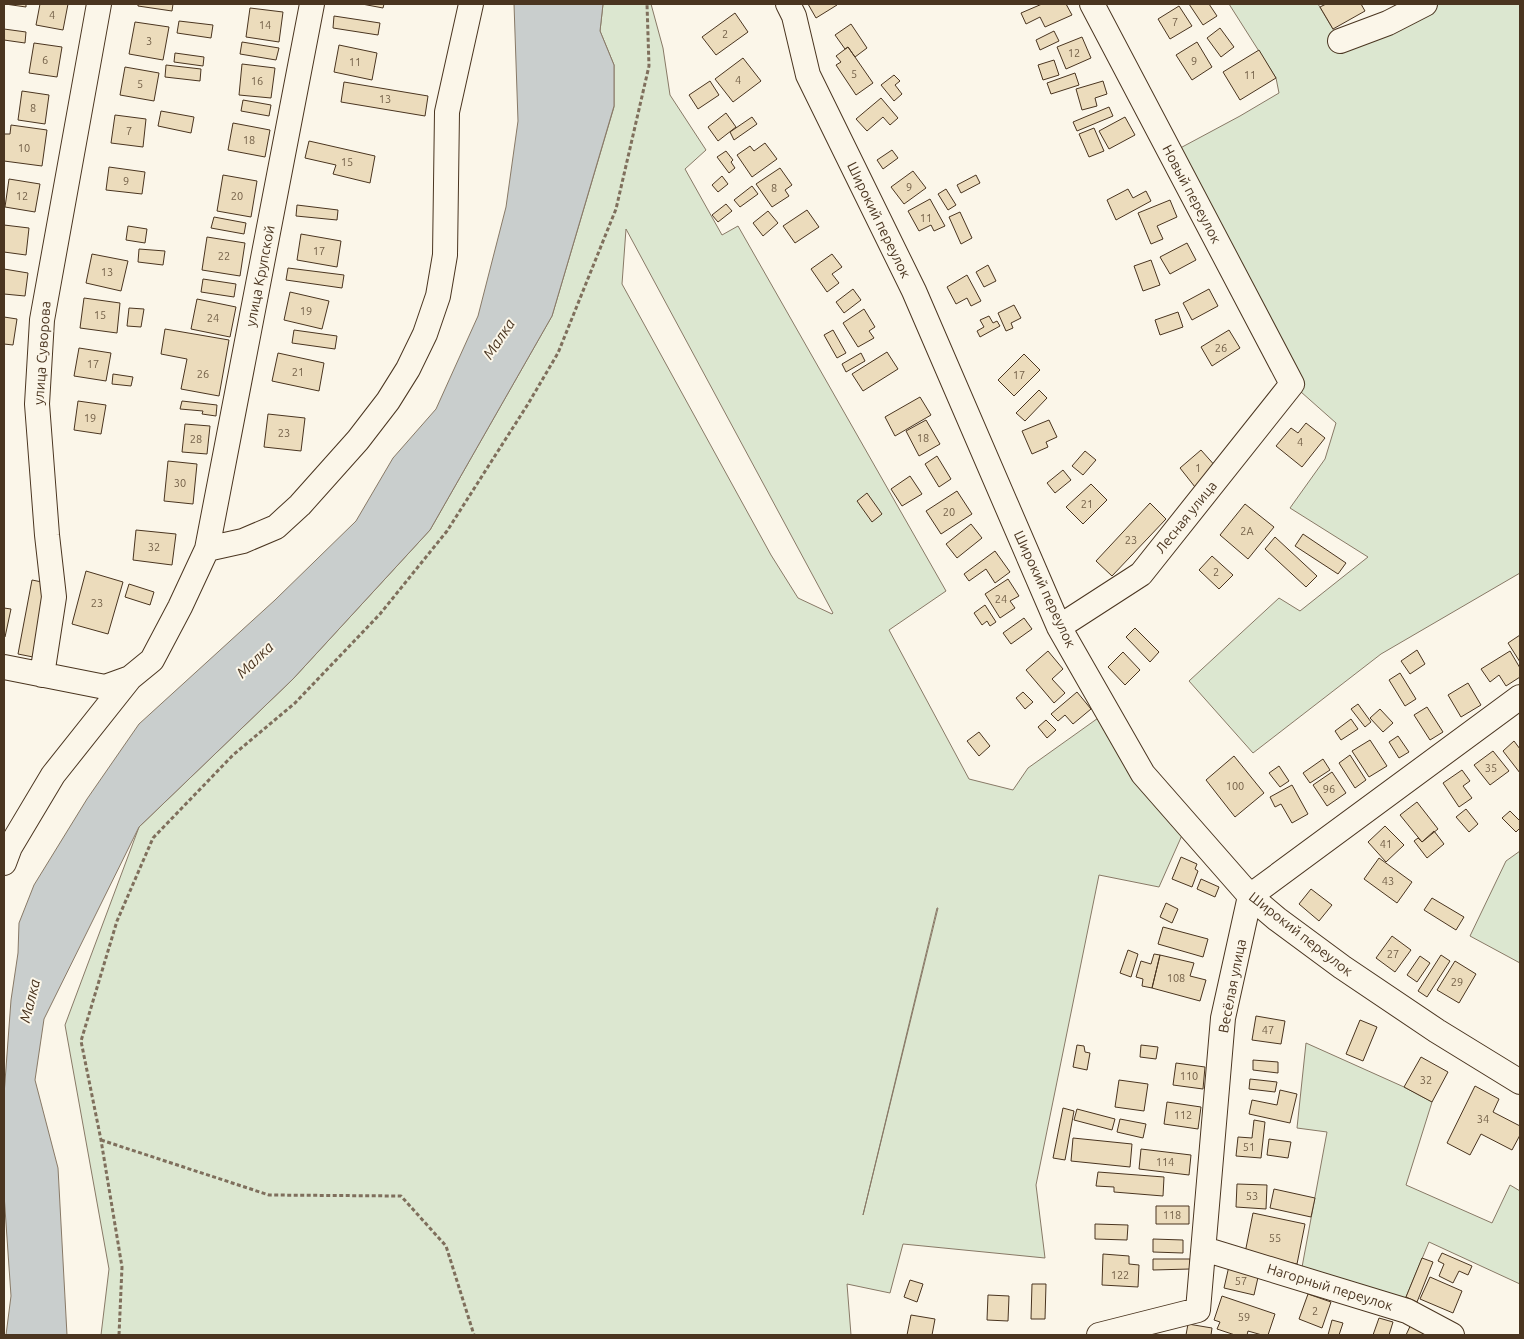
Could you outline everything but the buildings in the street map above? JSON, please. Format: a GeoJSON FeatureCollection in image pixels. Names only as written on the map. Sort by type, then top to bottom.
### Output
{"type":"FeatureCollection","features":[{"type":"Feature","properties":{"kind":"street","name":"улица Суворова"},"geometry":{"type":"LineString","coordinates":[[42,675],[54,597],[37,404],[42,320],[99,4]]}},
{"type":"Feature","properties":{"kind":"street","name":"улица Крупской"},"geometry":{"type":"LineString","coordinates":[[130,678],[152,660],[180,607],[207,549],[312,4]]}},
{"type":"Feature","properties":{"kind":"street"},"geometry":{"type":"LineString","coordinates":[[207,549],[243,542],[276,527],[300,506],[358,440],[388,401],[408,369],[426,334],[438,296],[445,255],[447,112],[471,4]]}},
{"type":"Feature","properties":{"kind":"street","name":"Широкий переулок"},"geometry":{"type":"LineString","coordinates":[[788,4],[794,16],[808,75],[914,290],[1059,626],[1143,774],[1250,896],[1277,919],[1342,967],[1437,1031],[1520,1082]]}},
{"type":"Feature","properties":{"kind":"street","name":"Новый переулок"},"geometry":{"type":"LineString","coordinates":[[1092,4],[1292,384]]}},
{"type":"Feature","properties":{"kind":"street"},"geometry":{"type":"LineString","coordinates":[[1340,41],[1388,23],[1425,4]]}},
{"type":"Feature","properties":{"kind":"street","name":"Лесная улица"},"geometry":{"type":"LineString","coordinates":[[1059,626],[1141,574],[1292,384]]}},
{"type":"Feature","properties":{"kind":"street"},"geometry":{"type":"LineString","coordinates":[[4,667],[105,687],[130,678]]}},
{"type":"Feature","properties":{"kind":"street"},"geometry":{"type":"LineString","coordinates":[[4,863],[10,847],[53,775],[130,678]]}},
{"type":"Feature","properties":{"kind":"street"},"geometry":{"type":"LineString","coordinates":[[1250,896],[1520,697]]}},
{"type":"Feature","properties":{"kind":"street","name":"Весёлая улица"},"geometry":{"type":"LineString","coordinates":[[1099,1335],[1198,1310],[1223,1018],[1250,896]]}},
{"type":"Feature","properties":{"kind":"street","name":"Нагорный переулок"},"geometry":{"type":"LineString","coordinates":[[1204,1249],[1407,1311],[1452,1335]]}},
{"type":"Feature","properties":{"kind":"path"},"geometry":{"type":"LineString","coordinates":[[119,1335],[122,1267],[101,1140],[81,1041],[117,921],[153,838],[233,755],[295,703],[380,614],[447,532],[558,353],[616,209],[649,66],[647,4]]}},
{"type":"Feature","properties":{"kind":"path"},"geometry":{"type":"LineString","coordinates":[[101,1140],[269,1196],[401,1196],[446,1246],[474,1335]]}},
{"type":"Feature","properties":{"kind":"green space"},"geometry":{"type":"Polygon","coordinates":[[[603,4],[651,4],[663,48],[670,95],[706,150],[685,169],[722,235],[738,226],[946,591],[889,630],[969,779],[1013,790],[1028,768],[1108,711],[1187,824],[1159,887],[1099,875],[1036,1185],[1045,1258],[903,1244],[890,1293],[847,1284],[851,1335],[101,1335],[109,1269],[65,1025],[139,827],[293,679],[430,530],[552,316],[614,107],[614,65],[600,31],[603,4]],[[626,229],[622,284],[771,555],[798,598],[832,614],[833,613],[626,229]],[[937,908],[863,1215],[938,908],[937,908]]]}},
{"type":"Feature","properties":{"kind":"green space"},"geometry":{"type":"Polygon","coordinates":[[[1229,4],[1318,4],[1340,41],[1422,4],[1520,4],[1520,573],[1381,654],[1253,753],[1189,681],[1279,598],[1300,611],[1368,557],[1290,508],[1325,459],[1336,423],[1292,384],[1171,153],[1279,93],[1276,78],[1229,4]]]}},
{"type":"Feature","properties":{"kind":"green space"},"geometry":{"type":"Polygon","coordinates":[[[1520,851],[1520,963],[1470,936],[1506,861],[1520,851]]]}},
{"type":"Feature","properties":{"kind":"green space"},"geometry":{"type":"Polygon","coordinates":[[[1306,1043],[1404,1087],[1432,1102],[1406,1185],[1492,1223],[1510,1185],[1520,1191],[1520,1284],[1429,1242],[1406,1297],[1394,1307],[1300,1278],[1327,1132],[1297,1128],[1306,1043]]]}},
{"type":"Feature","properties":{"kind":"water","name":"Малка"},"geometry":{"type":"Polygon","coordinates":[[[514,4],[603,4],[600,31],[614,65],[614,106],[552,316],[430,530],[293,679],[139,827],[44,1019],[35,1080],[58,1168],[67,1335],[6,1335],[11,1296],[4,1194],[4,1095],[11,1000],[18,953],[19,923],[34,885],[87,799],[139,724],[275,600],[356,521],[393,458],[436,409],[478,316],[506,207],[518,121],[514,4]]]}}]}
